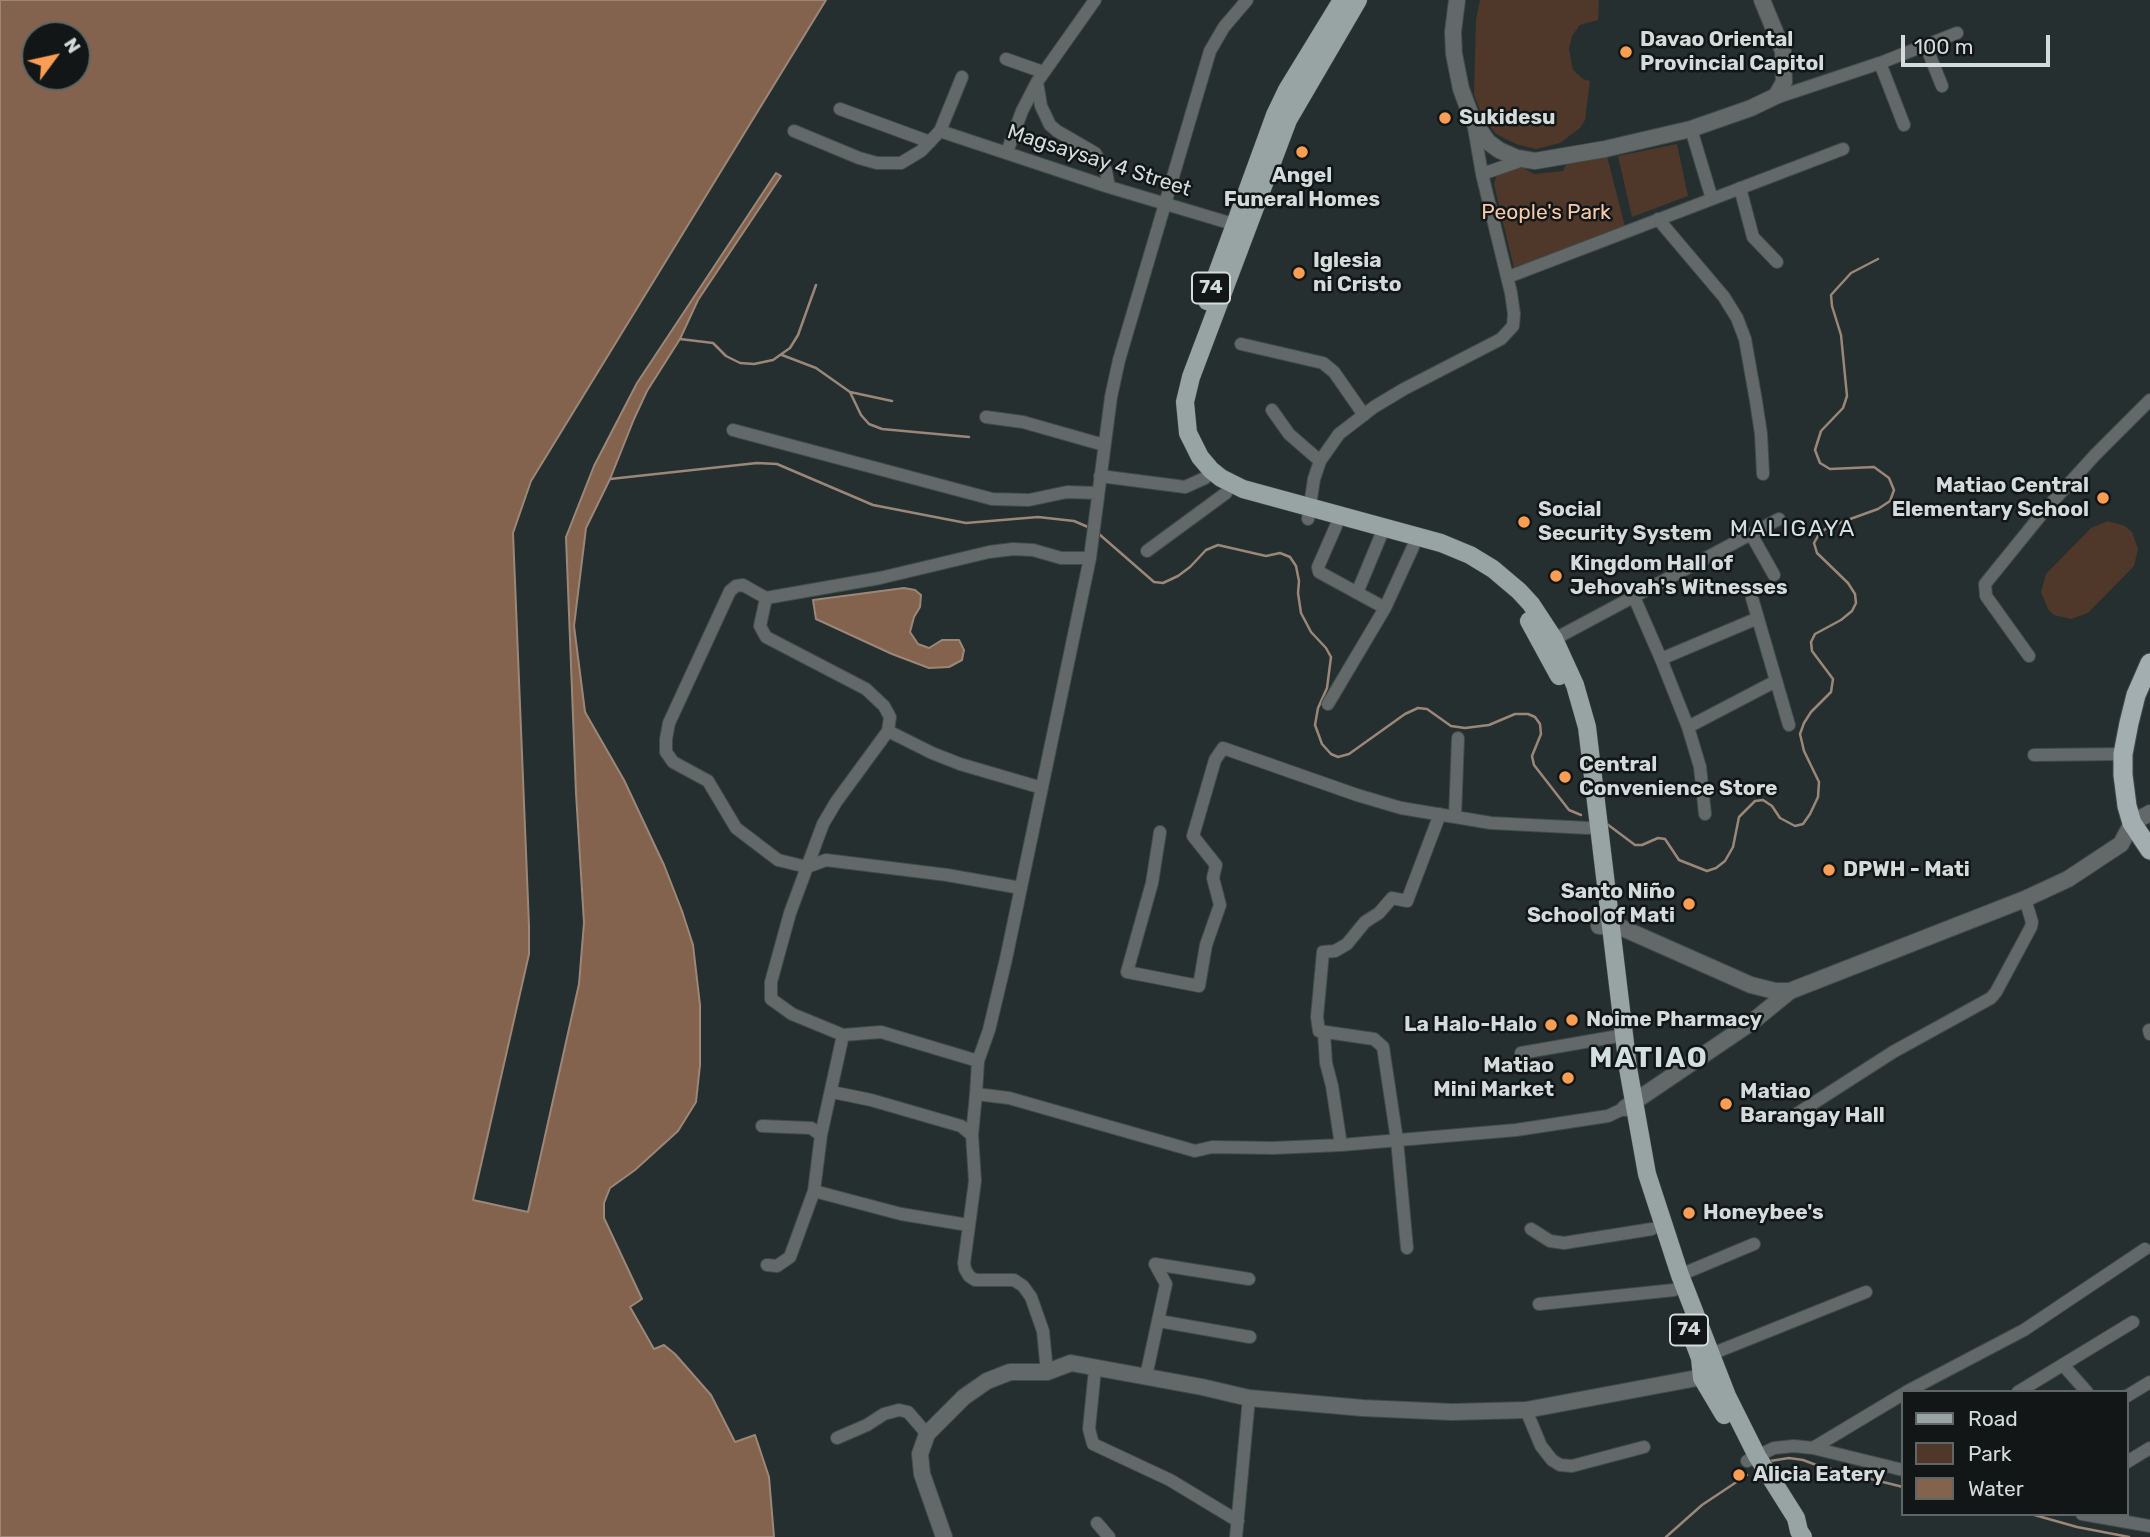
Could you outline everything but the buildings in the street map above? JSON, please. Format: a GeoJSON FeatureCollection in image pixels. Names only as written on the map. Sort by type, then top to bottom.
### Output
{"type":"FeatureCollection","features":[{"type":"Feature","properties":{"kind":"highway"},"geometry":{"type":"LineString","coordinates":[[2146,846],[2132,823],[2125,791],[2123,754],[2136,695],[2150,663]]}},
{"type":"Feature","properties":{"kind":"main road","name":"74"},"geometry":{"type":"LineString","coordinates":[[1342,0],[1287,90],[1275,115],[1191,377],[1185,402],[1188,433],[1200,457],[1221,478],[1242,489],[1309,513],[1336,526],[1454,548],[1519,591],[1531,604],[1549,642],[1575,685],[1587,727],[1612,1037],[1677,1283]]}},
{"type":"Feature","properties":{"kind":"main road","name":"74"},"geometry":{"type":"LineString","coordinates":[[1358,0],[1288,120],[1180,373],[1174,401],[1178,436],[1185,451],[1205,478],[1238,499],[1309,513],[1382,533],[1413,547],[1482,569]]}},
{"type":"Feature","properties":{"kind":"main road","name":"74"},"geometry":{"type":"LineString","coordinates":[[1549,642],[1573,717],[1605,925],[1629,1105],[1632,1154],[1652,1229],[1677,1283],[1705,1356],[1718,1402],[1787,1524],[1801,1534]]}},
{"type":"Feature","properties":{"kind":"street"},"geometry":{"type":"LineString","coordinates":[[1007,152],[1022,111],[1040,77],[1095,0]]}},
{"type":"Feature","properties":{"kind":"street"},"geometry":{"type":"LineString","coordinates":[[1047,1372],[1043,1331],[1031,1297],[1023,1286],[1014,1280],[975,1280],[968,1276],[965,1269],[975,1181],[972,1135],[978,1061],[999,989],[1090,558],[1111,397],[1119,360],[1210,51],[1224,27],[1247,0]]}},
{"type":"Feature","properties":{"kind":"street"},"geometry":{"type":"LineString","coordinates":[[1309,513],[1314,479],[1320,461],[1339,434],[1404,388],[1501,339],[1513,326],[1514,314],[1508,277],[1482,174],[1473,121],[1461,89],[1454,54],[1457,0]]}},
{"type":"Feature","properties":{"kind":"street"},"geometry":{"type":"LineString","coordinates":[[1754,0],[1775,54],[1783,66]]}},
{"type":"Feature","properties":{"kind":"street"},"geometry":{"type":"LineString","coordinates":[[1762,0],[1783,51],[1785,74],[1781,89],[1769,100]]}},
{"type":"Feature","properties":{"kind":"street"},"geometry":{"type":"LineString","coordinates":[[1473,121],[1493,146],[1523,160],[1557,159],[1691,129],[1957,33]]}},
{"type":"Feature","properties":{"kind":"street"},"geometry":{"type":"LineString","coordinates":[[1926,46],[1942,86]]}},
{"type":"Feature","properties":{"kind":"street"},"geometry":{"type":"LineString","coordinates":[[1006,59],[1040,77]]}},
{"type":"Feature","properties":{"kind":"street"},"geometry":{"type":"LineString","coordinates":[[1880,63],[1904,125]]}},
{"type":"Feature","properties":{"kind":"street"},"geometry":{"type":"LineString","coordinates":[[794,131],[877,163],[901,163],[914,157],[940,131],[962,77]]}},
{"type":"Feature","properties":{"kind":"street"},"geometry":{"type":"LineString","coordinates":[[1040,77],[1041,106],[1050,125],[1095,153],[1106,171],[1109,187]]}},
{"type":"Feature","properties":{"kind":"street"},"geometry":{"type":"LineString","coordinates":[[840,109],[930,142]]}},
{"type":"Feature","properties":{"kind":"street"},"geometry":{"type":"LineString","coordinates":[[1691,129],[1712,199]]}},
{"type":"Feature","properties":{"kind":"street","name":"Magsaysay 4 Street"},"geometry":{"type":"LineString","coordinates":[[940,131],[1109,187],[1241,226]]}},
{"type":"Feature","properties":{"kind":"street"},"geometry":{"type":"LineString","coordinates":[[1508,277],[1843,149]]}},
{"type":"Feature","properties":{"kind":"street"},"geometry":{"type":"LineString","coordinates":[[1482,174],[1523,160]]}},
{"type":"Feature","properties":{"kind":"street"},"geometry":{"type":"LineString","coordinates":[[1740,188],[1753,237],[1777,262]]}},
{"type":"Feature","properties":{"kind":"street"},"geometry":{"type":"LineString","coordinates":[[1658,219],[1724,297],[1737,318],[1745,339],[1754,389],[1761,434],[1763,474]]}},
{"type":"Feature","properties":{"kind":"street"},"geometry":{"type":"LineString","coordinates":[[1241,344],[1323,363],[1334,372],[1364,415]]}},
{"type":"Feature","properties":{"kind":"street"},"geometry":{"type":"LineString","coordinates":[[2029,656],[1986,596],[1985,584],[2062,491],[2150,400]]}},
{"type":"Feature","properties":{"kind":"street"},"geometry":{"type":"LineString","coordinates":[[1272,410],[1289,434],[1320,461]]}},
{"type":"Feature","properties":{"kind":"street"},"geometry":{"type":"LineString","coordinates":[[986,417],[1023,422],[1104,445]]}},
{"type":"Feature","properties":{"kind":"street"},"geometry":{"type":"LineString","coordinates":[[733,430],[992,499],[1029,499],[1067,492],[1098,493]]}},
{"type":"Feature","properties":{"kind":"street"},"geometry":{"type":"LineString","coordinates":[[1100,476],[1185,487],[1205,478]]}},
{"type":"Feature","properties":{"kind":"street"},"geometry":{"type":"LineString","coordinates":[[1147,551],[1226,493]]}},
{"type":"Feature","properties":{"kind":"street"},"geometry":{"type":"LineString","coordinates":[[1549,642],[1779,519]]}},
{"type":"Feature","properties":{"kind":"street"},"geometry":{"type":"LineString","coordinates":[[1336,526],[1318,569],[1385,608]]}},
{"type":"Feature","properties":{"kind":"street"},"geometry":{"type":"LineString","coordinates":[[1357,593],[1382,533]]}},
{"type":"Feature","properties":{"kind":"street"},"geometry":{"type":"LineString","coordinates":[[1751,534],[1774,575]]}},
{"type":"Feature","properties":{"kind":"street"},"geometry":{"type":"LineString","coordinates":[[1328,704],[1385,608],[1413,547]]}},
{"type":"Feature","properties":{"kind":"street"},"geometry":{"type":"LineString","coordinates":[[1021,888],[947,875],[825,860],[807,867],[778,860],[736,828],[708,782],[673,762],[666,752],[669,723],[730,591],[736,586],[743,585],[766,598],[880,579],[989,552],[1013,549],[1033,550],[1061,558],[1090,558]]}},
{"type":"Feature","properties":{"kind":"street"},"geometry":{"type":"LineString","coordinates":[[1634,597],[1688,727],[1702,774],[1705,814]]}},
{"type":"Feature","properties":{"kind":"street"},"geometry":{"type":"LineString","coordinates":[[766,598],[761,626],[766,637],[866,688],[884,706],[890,717],[888,731],[823,824],[790,913],[769,993],[776,1005],[843,1035],[881,1032],[978,1061]]}},
{"type":"Feature","properties":{"kind":"street"},"geometry":{"type":"LineString","coordinates":[[1752,598],[1789,725]]}},
{"type":"Feature","properties":{"kind":"street"},"geometry":{"type":"LineString","coordinates":[[1661,659],[1758,618]]}},
{"type":"Feature","properties":{"kind":"street"},"geometry":{"type":"LineString","coordinates":[[1688,727],[1776,681]]}},
{"type":"Feature","properties":{"kind":"street"},"geometry":{"type":"LineString","coordinates":[[888,731],[960,764],[1042,788]]}},
{"type":"Feature","properties":{"kind":"street"},"geometry":{"type":"LineString","coordinates":[[1455,817],[1458,738]]}},
{"type":"Feature","properties":{"kind":"street"},"geometry":{"type":"LineString","coordinates":[[1160,832],[1152,883],[1127,972],[1199,986],[1206,944],[1220,905],[1213,878],[1216,865],[1193,836],[1215,760],[1223,748],[1357,796],[1401,808],[1531,827],[1588,828]]}},
{"type":"Feature","properties":{"kind":"street"},"geometry":{"type":"LineString","coordinates":[[2034,755],[2123,754]]}},
{"type":"Feature","properties":{"kind":"street"},"geometry":{"type":"LineString","coordinates":[[976,1094],[1009,1098],[1195,1151],[1212,1147],[1340,1145],[1516,1130],[1608,1116],[1629,1105],[1752,1022],[1790,991],[2025,899],[2068,879],[2120,844],[2132,823],[2150,813]]}},
{"type":"Feature","properties":{"kind":"street"},"geometry":{"type":"LineString","coordinates":[[1407,1248],[1397,1140],[1383,1047],[1374,1039],[1319,1031],[1317,1017],[1323,953],[1335,951],[1346,944],[1365,922],[1379,913],[1392,898],[1407,901],[1440,814]]}},
{"type":"Feature","properties":{"kind":"street"},"geometry":{"type":"LineString","coordinates":[[2120,844],[2146,846]]}},
{"type":"Feature","properties":{"kind":"street"},"geometry":{"type":"LineString","coordinates":[[1795,1115],[1893,1052],[1991,998],[2031,927],[2025,899]]}},
{"type":"Feature","properties":{"kind":"street"},"geometry":{"type":"LineString","coordinates":[[1605,925],[1638,934],[1751,985],[1775,991],[1790,991]]}},
{"type":"Feature","properties":{"kind":"street"},"geometry":{"type":"LineString","coordinates":[[1324,1033],[1326,1063],[1340,1145]]}},
{"type":"Feature","properties":{"kind":"street"},"geometry":{"type":"LineString","coordinates":[[767,1265],[777,1266],[790,1257],[814,1191],[821,1135],[843,1035]]}},
{"type":"Feature","properties":{"kind":"street"},"geometry":{"type":"LineString","coordinates":[[1521,1053],[1612,1037]]}},
{"type":"Feature","properties":{"kind":"street"},"geometry":{"type":"LineString","coordinates":[[832,1092],[871,1100],[961,1126],[972,1135]]}},
{"type":"Feature","properties":{"kind":"street"},"geometry":{"type":"LineString","coordinates":[[762,1126],[811,1128],[821,1135]]}},
{"type":"Feature","properties":{"kind":"street"},"geometry":{"type":"LineString","coordinates":[[814,1191],[901,1214],[968,1225]]}},
{"type":"Feature","properties":{"kind":"street"},"geometry":{"type":"LineString","coordinates":[[1531,1229],[1550,1241],[1564,1243],[1652,1229]]}},
{"type":"Feature","properties":{"kind":"street"},"geometry":{"type":"LineString","coordinates":[[1539,1304],[1677,1283],[1754,1244]]}},
{"type":"Feature","properties":{"kind":"street"},"geometry":{"type":"LineString","coordinates":[[1911,1390],[2024,1330],[2145,1249]]}},
{"type":"Feature","properties":{"kind":"street"},"geometry":{"type":"LineString","coordinates":[[1146,1376],[1166,1284],[1155,1264],[1248,1279]]}},
{"type":"Feature","properties":{"kind":"street"},"geometry":{"type":"LineString","coordinates":[[1705,1356],[1866,1292]]}},
{"type":"Feature","properties":{"kind":"street"},"geometry":{"type":"LineString","coordinates":[[1159,1321],[1250,1337]]}},
{"type":"Feature","properties":{"kind":"street"},"geometry":{"type":"LineString","coordinates":[[2021,1390],[2133,1322]]}},
{"type":"Feature","properties":{"kind":"street"},"geometry":{"type":"LineString","coordinates":[[944,1537],[922,1474],[920,1454],[928,1434],[964,1397],[987,1381],[1010,1372],[1047,1372],[1071,1363],[1249,1398],[1452,1412],[1526,1410],[1710,1376]]}},
{"type":"Feature","properties":{"kind":"street"},"geometry":{"type":"LineString","coordinates":[[2063,1365],[2085,1390]]}},
{"type":"Feature","properties":{"kind":"street"},"geometry":{"type":"LineString","coordinates":[[1095,1369],[1089,1429],[1093,1444],[1170,1480],[1238,1521]]}},
{"type":"Feature","properties":{"kind":"street"},"geometry":{"type":"LineString","coordinates":[[2129,1395],[2150,1382]]}},
{"type":"Feature","properties":{"kind":"street"},"geometry":{"type":"LineString","coordinates":[[1812,1448],[1902,1395]]}},
{"type":"Feature","properties":{"kind":"street"},"geometry":{"type":"LineString","coordinates":[[1236,1537],[1249,1398]]}},
{"type":"Feature","properties":{"kind":"street"},"geometry":{"type":"LineString","coordinates":[[837,1438],[899,1409],[915,1418],[928,1434]]}},
{"type":"Feature","properties":{"kind":"street"},"geometry":{"type":"LineString","coordinates":[[1526,1410],[1541,1446],[1552,1460],[1560,1465],[1572,1466],[1644,1447]]}},
{"type":"Feature","properties":{"kind":"street"},"geometry":{"type":"LineString","coordinates":[[1752,1458],[1774,1448],[1794,1446],[1897,1469]]}},
{"type":"Feature","properties":{"kind":"street"},"geometry":{"type":"LineString","coordinates":[[2129,1461],[2150,1448]]}},
{"type":"Feature","properties":{"kind":"street"},"geometry":{"type":"LineString","coordinates":[[2091,1516],[2117,1522],[2146,1522]]}},
{"type":"Feature","properties":{"kind":"street"},"geometry":{"type":"LineString","coordinates":[[1097,1523],[1109,1537]]}},
{"type":"Feature","properties":{"kind":"green space"},"geometry":{"type":"Polygon","coordinates":[[[1480,0],[1599,0],[1598,20],[1580,25],[1572,36],[1569,49],[1573,70],[1583,79],[1590,81],[1585,120],[1580,128],[1560,143],[1536,149],[1516,144],[1496,134],[1482,116],[1474,94],[1476,20],[1480,0]]]}},
{"type":"Feature","properties":{"kind":"green space"},"geometry":{"type":"Polygon","coordinates":[[[1677,144],[1688,196],[1632,217],[1618,156],[1677,144]]]}},
{"type":"Feature","properties":{"kind":"green space","name":"People's Park"},"geometry":{"type":"Polygon","coordinates":[[[1607,156],[1625,227],[1514,268],[1494,184],[1497,174],[1522,167],[1534,174],[1563,171],[1567,163],[1607,156]]]}},
{"type":"Feature","properties":{"kind":"green space"},"geometry":{"type":"Polygon","coordinates":[[[2108,521],[2125,526],[2132,532],[2138,549],[2134,566],[2088,613],[2071,619],[2054,615],[2048,609],[2041,592],[2046,574],[2091,528],[2108,521]]]}},
{"type":"Feature","properties":{"kind":"water"},"geometry":{"type":"Polygon","coordinates":[[[0,0],[826,0],[531,481],[513,533],[529,954],[473,1200],[528,1212],[579,984],[584,923],[566,537],[594,466],[637,383],[776,173],[781,176],[698,300],[680,339],[647,391],[634,419],[610,479],[586,528],[574,626],[585,712],[624,780],[664,865],[693,945],[700,1005],[700,1065],[696,1102],[678,1131],[635,1170],[610,1188],[604,1203],[604,1218],[642,1299],[630,1307],[654,1349],[664,1345],[711,1395],[735,1442],[755,1435],[769,1477],[774,1537],[0,1537],[0,0]]]}},
{"type":"Feature","properties":{"kind":"water"},"geometry":{"type":"Polygon","coordinates":[[[904,588],[915,590],[921,595],[920,607],[910,632],[918,644],[929,648],[942,640],[959,640],[964,650],[962,660],[949,667],[929,668],[816,619],[813,600],[904,588]]]}},
{"type":"Feature","properties":{"kind":"waterway"},"geometry":{"type":"LineString","coordinates":[[1607,824],[1635,845],[1658,838],[1665,839],[1679,860],[1707,871],[1725,861],[1733,847],[1739,817],[1755,801],[1763,800],[1772,806],[1780,818],[1795,826],[1803,824],[1810,814],[1818,797],[1819,782],[1804,751],[1800,734],[1811,712],[1831,692],[1833,679],[1812,651],[1811,642],[1815,634],[1841,620],[1852,611],[1856,603],[1855,594],[1848,583],[1817,553],[1814,543],[1819,534],[1828,527],[1878,509],[1890,501],[1894,490],[1889,478],[1874,467],[1830,469],[1820,463],[1815,450],[1821,431],[1843,408],[1847,396],[1841,335],[1831,295],[1851,273],[1878,259]]}},
{"type":"Feature","properties":{"kind":"waterway"},"geometry":{"type":"LineString","coordinates":[[680,339],[713,343],[726,356],[740,363],[754,364],[773,360],[790,348],[798,335],[816,285]]}},
{"type":"Feature","properties":{"kind":"waterway"},"geometry":{"type":"LineString","coordinates":[[782,355],[816,368],[850,392],[892,401]]}},
{"type":"Feature","properties":{"kind":"waterway"},"geometry":{"type":"LineString","coordinates":[[850,392],[861,415],[869,424],[882,429],[969,437]]}},
{"type":"Feature","properties":{"kind":"waterway"},"geometry":{"type":"LineString","coordinates":[[610,479],[757,463],[777,464],[873,505],[966,523],[1038,517],[1074,521],[1088,527]]}},
{"type":"Feature","properties":{"kind":"waterway"},"geometry":{"type":"LineString","coordinates":[[1099,534],[1154,582],[1163,583],[1178,576],[1206,550],[1218,545],[1266,556],[1280,553],[1290,557],[1296,566],[1299,581],[1301,613],[1311,632],[1331,657],[1327,688],[1318,708],[1315,725],[1322,744],[1331,754],[1338,757],[1349,754],[1405,714],[1418,708],[1427,709],[1451,726],[1465,728],[1489,725],[1515,714],[1528,714],[1535,717],[1540,724],[1541,734],[1532,756],[1534,765],[1569,810],[1581,815]]}},
{"type":"Feature","properties":{"kind":"waterway"},"geometry":{"type":"LineString","coordinates":[[1770,1461],[1789,1458],[1803,1460],[1902,1487]]}},
{"type":"Feature","properties":{"kind":"waterway"},"geometry":{"type":"LineString","coordinates":[[1666,1537],[1702,1505],[1747,1475]]}},
{"type":"Feature","properties":{"kind":"waterway"},"geometry":{"type":"LineString","coordinates":[[2038,1516],[2129,1537]]}},
{"type":"Feature","properties":{"kind":"place","name":"Davao Oriental Provincial Capitol"},"geometry":{"type":"Point","coordinates":[1626,52]}},
{"type":"Feature","properties":{"kind":"place","name":"Sukidesu"},"geometry":{"type":"Point","coordinates":[1445,118]}},
{"type":"Feature","properties":{"kind":"place","name":"Angel Funeral Homes"},"geometry":{"type":"Point","coordinates":[1302,152]}},
{"type":"Feature","properties":{"kind":"place","name":"Iglesia ni Cristo"},"geometry":{"type":"Point","coordinates":[1299,273]}},
{"type":"Feature","properties":{"kind":"place","name":"Matiao Central Elementary School"},"geometry":{"type":"Point","coordinates":[2103,498]}},
{"type":"Feature","properties":{"kind":"place","name":"Social Security System"},"geometry":{"type":"Point","coordinates":[1524,522]}},
{"type":"Feature","properties":{"kind":"place","name":"Kingdom Hall of Jehovah's Witnesses"},"geometry":{"type":"Point","coordinates":[1556,576]}},
{"type":"Feature","properties":{"kind":"place","name":"Central Convenience Store"},"geometry":{"type":"Point","coordinates":[1565,777]}},
{"type":"Feature","properties":{"kind":"place","name":"DPWH - Mati"},"geometry":{"type":"Point","coordinates":[1829,870]}},
{"type":"Feature","properties":{"kind":"place","name":"Santo Niño School of Mati"},"geometry":{"type":"Point","coordinates":[1689,904]}},
{"type":"Feature","properties":{"kind":"place","name":"Noime Pharmacy"},"geometry":{"type":"Point","coordinates":[1572,1020]}},
{"type":"Feature","properties":{"kind":"place","name":"La Halo-Halo"},"geometry":{"type":"Point","coordinates":[1551,1025]}},
{"type":"Feature","properties":{"kind":"place","name":"Matiao Mini Market"},"geometry":{"type":"Point","coordinates":[1568,1078]}},
{"type":"Feature","properties":{"kind":"place","name":"Matiao Barangay Hall"},"geometry":{"type":"Point","coordinates":[1726,1104]}},
{"type":"Feature","properties":{"kind":"place","name":"Honeybee's"},"geometry":{"type":"Point","coordinates":[1689,1213]}},
{"type":"Feature","properties":{"kind":"place","name":"Alicia Eatery"},"geometry":{"type":"Point","coordinates":[1739,1475]}},
{"type":"Feature","properties":{"kind":"district","name":"MALIGAYA"},"geometry":{"type":"Point","coordinates":[1793,529]}},
{"type":"Feature","properties":{"kind":"district","name":"MATIAO"},"geometry":{"type":"Point","coordinates":[1649,1059]}}]}
